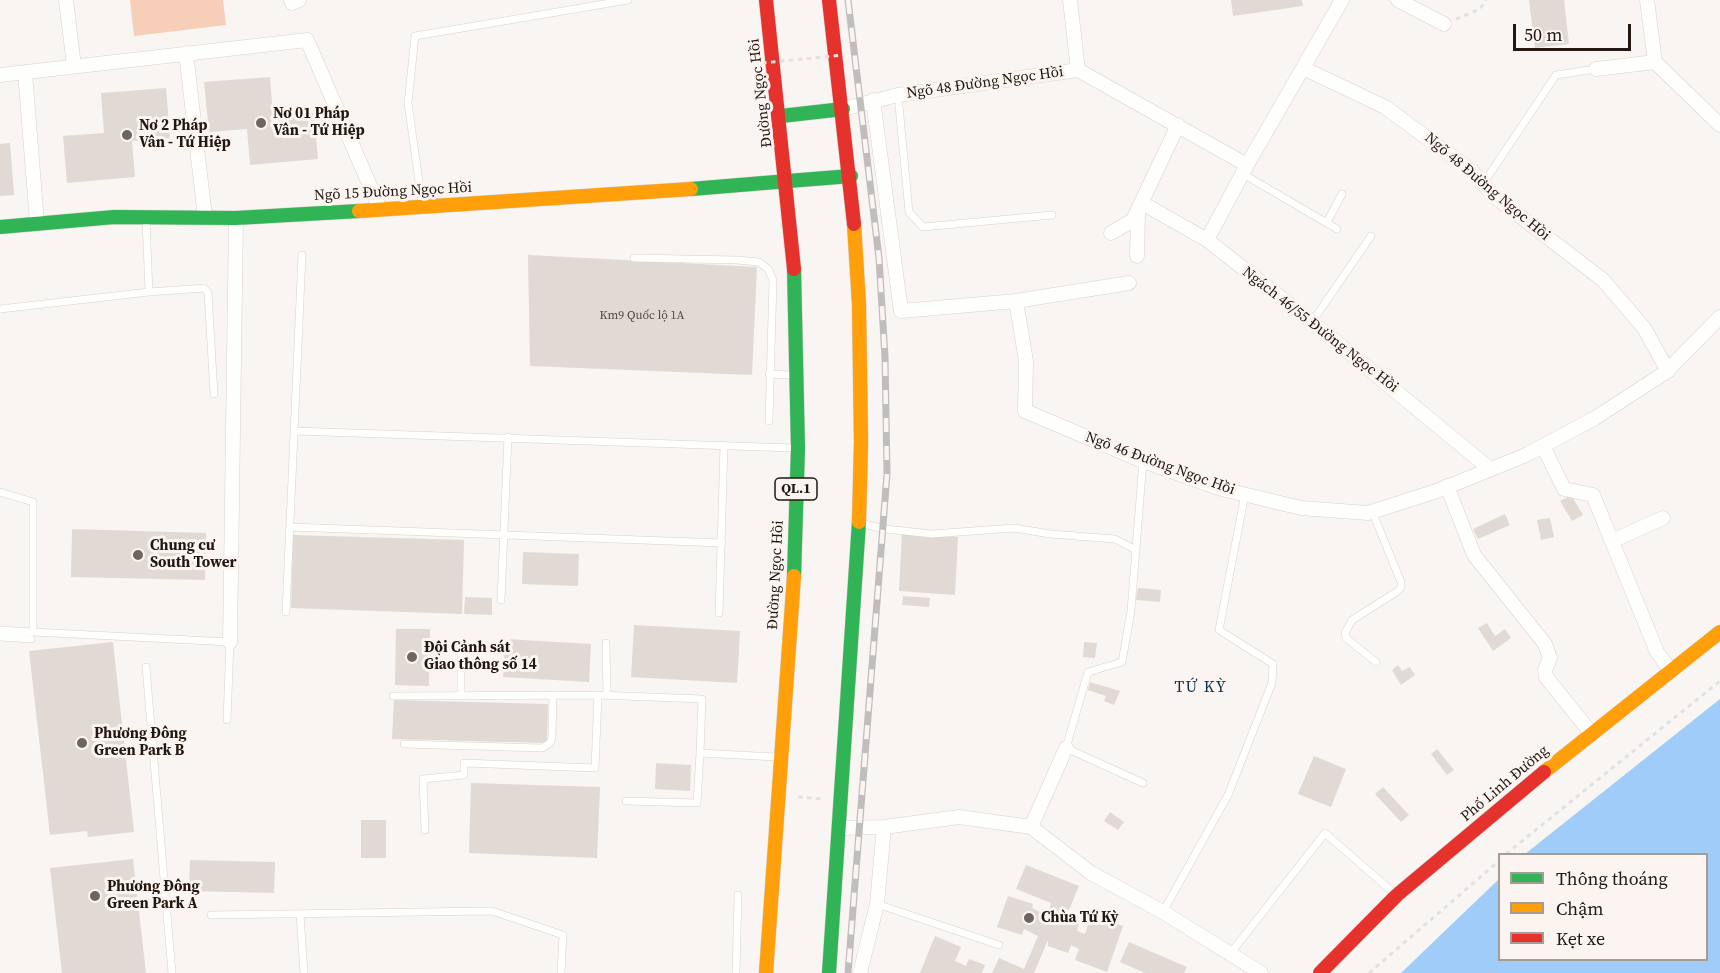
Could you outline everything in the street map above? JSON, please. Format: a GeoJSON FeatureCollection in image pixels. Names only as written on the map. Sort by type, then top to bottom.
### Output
{"type":"FeatureCollection","features":[{"type":"Feature","properties":{"kind":"main road","name":"Đường Ngọc Hồi"},"geometry":{"type":"LineString","coordinates":[[766,0],[781,116],[793,244],[798,448],[794,571],[766,973]]}},
{"type":"Feature","properties":{"kind":"main road"},"geometry":{"type":"LineString","coordinates":[[830,0],[851,176],[859,304],[861,442],[859,522],[830,973]]}},
{"type":"Feature","properties":{"kind":"main road"},"geometry":{"type":"LineString","coordinates":[[781,116],[843,109]]}},
{"type":"Feature","properties":{"kind":"main road","name":"Ngõ 15 Đường Ngọc Hồi"},"geometry":{"type":"LineString","coordinates":[[0,227],[146,217],[236,218],[423,207],[851,176]]}},
{"type":"Feature","properties":{"kind":"main road","name":"Phố Linh Đường"},"geometry":{"type":"LineString","coordinates":[[1320,973],[1396,896],[1591,733],[1720,632]]}},
{"type":"Feature","properties":{"kind":"street"},"geometry":{"type":"LineString","coordinates":[[66,0],[74,66]]}},
{"type":"Feature","properties":{"kind":"street"},"geometry":{"type":"LineString","coordinates":[[291,0],[292,3],[299,0]]}},
{"type":"Feature","properties":{"kind":"street"},"geometry":{"type":"LineString","coordinates":[[1070,0],[1078,70]]}},
{"type":"Feature","properties":{"kind":"street"},"geometry":{"type":"LineString","coordinates":[[1207,240],[1342,0]]}},
{"type":"Feature","properties":{"kind":"street"},"geometry":{"type":"LineString","coordinates":[[1398,0],[1444,24]]}},
{"type":"Feature","properties":{"kind":"street"},"geometry":{"type":"LineString","coordinates":[[1647,0],[1655,62],[1720,124]]}},
{"type":"Feature","properties":{"kind":"street"},"geometry":{"type":"LineString","coordinates":[[0,75],[307,40],[380,209]]}},
{"type":"Feature","properties":{"kind":"street"},"geometry":{"type":"LineString","coordinates":[[186,53],[205,218]]}},
{"type":"Feature","properties":{"kind":"street"},"geometry":{"type":"LineString","coordinates":[[1596,69],[1655,62]]}},
{"type":"Feature","properties":{"kind":"street","name":"Ngõ 48 Đường Ngọc Hồi"},"geometry":{"type":"LineString","coordinates":[[1303,68],[1385,108],[1472,171],[1513,212],[1603,280],[1644,328],[1668,370]]}},
{"type":"Feature","properties":{"kind":"street","name":"Ngõ 48 Đường Ngọc Hồi"},"geometry":{"type":"LineString","coordinates":[[843,109],[898,95],[1078,70],[1178,125],[1245,169]]}},
{"type":"Feature","properties":{"kind":"street"},"geometry":{"type":"LineString","coordinates":[[25,72],[37,223]]}},
{"type":"Feature","properties":{"kind":"street"},"geometry":{"type":"LineString","coordinates":[[873,100],[901,310],[1016,301],[1129,283]]}},
{"type":"Feature","properties":{"kind":"street"},"geometry":{"type":"LineString","coordinates":[[1137,256],[1137,212],[1178,125]]}},
{"type":"Feature","properties":{"kind":"street"},"geometry":{"type":"LineString","coordinates":[[1111,233],[1137,212]]}},
{"type":"Feature","properties":{"kind":"street","name":"Ngách 46/55 Đường Ngọc Hồi"},"geometry":{"type":"LineString","coordinates":[[1137,212],[1207,240],[1312,322],[1490,469]]}},
{"type":"Feature","properties":{"kind":"street"},"geometry":{"type":"LineString","coordinates":[[230,642],[236,218]]}},
{"type":"Feature","properties":{"kind":"street","name":"Ngõ 46 Đường Ngọc Hồi"},"geometry":{"type":"LineString","coordinates":[[1016,301],[1026,361],[1025,411],[1143,461],[1218,488],[1300,508],[1372,512],[1490,469],[1543,446],[1594,418],[1668,370],[1720,317]]}},
{"type":"Feature","properties":{"kind":"street"},"geometry":{"type":"LineString","coordinates":[[1543,446],[1564,489],[1593,495],[1657,652],[1671,671]]}},
{"type":"Feature","properties":{"kind":"street"},"geometry":{"type":"LineString","coordinates":[[1447,486],[1474,555],[1545,644],[1550,658],[1545,670],[1546,677],[1591,733]]}},
{"type":"Feature","properties":{"kind":"street"},"geometry":{"type":"LineString","coordinates":[[1612,541],[1663,518]]}},
{"type":"Feature","properties":{"kind":"street"},"geometry":{"type":"LineString","coordinates":[[1031,827],[1066,748]]}},
{"type":"Feature","properties":{"kind":"street"},"geometry":{"type":"LineString","coordinates":[[840,828],[884,827],[959,817],[1031,827],[1091,873],[1163,912],[1261,973]]}},
{"type":"Feature","properties":{"kind":"street"},"geometry":{"type":"LineString","coordinates":[[860,973],[877,904],[884,827]]}},
{"type":"Feature","properties":{"kind":"lane"},"geometry":{"type":"LineString","coordinates":[[423,207],[408,103],[415,36],[628,0]]}},
{"type":"Feature","properties":{"kind":"lane"},"geometry":{"type":"LineString","coordinates":[[1483,184],[1556,75],[1596,69]]}},
{"type":"Feature","properties":{"kind":"lane"},"geometry":{"type":"LineString","coordinates":[[898,95],[909,212],[923,227],[1052,215]]}},
{"type":"Feature","properties":{"kind":"lane"},"geometry":{"type":"LineString","coordinates":[[1245,169],[1337,229]]}},
{"type":"Feature","properties":{"kind":"lane"},"geometry":{"type":"LineString","coordinates":[[1327,222],[1342,194]]}},
{"type":"Feature","properties":{"kind":"lane"},"geometry":{"type":"LineString","coordinates":[[146,217],[150,292]]}},
{"type":"Feature","properties":{"kind":"lane"},"geometry":{"type":"LineString","coordinates":[[1312,322],[1371,236]]}},
{"type":"Feature","properties":{"kind":"lane"},"geometry":{"type":"LineString","coordinates":[[286,612],[302,255]]}},
{"type":"Feature","properties":{"kind":"lane"},"geometry":{"type":"LineString","coordinates":[[634,258],[737,260],[759,262],[768,269],[773,280],[769,421]]}},
{"type":"Feature","properties":{"kind":"lane"},"geometry":{"type":"LineString","coordinates":[[0,309],[204,288],[208,293],[214,394]]}},
{"type":"Feature","properties":{"kind":"lane"},"geometry":{"type":"LineString","coordinates":[[770,374],[797,376]]}},
{"type":"Feature","properties":{"kind":"lane"},"geometry":{"type":"LineString","coordinates":[[295,431],[798,448]]}},
{"type":"Feature","properties":{"kind":"lane"},"geometry":{"type":"LineString","coordinates":[[501,600],[508,437]]}},
{"type":"Feature","properties":{"kind":"lane"},"geometry":{"type":"LineString","coordinates":[[719,613],[724,445]]}},
{"type":"Feature","properties":{"kind":"lane"},"geometry":{"type":"LineString","coordinates":[[1143,461],[1131,611],[1122,662],[1088,672],[1066,748],[1143,783]]}},
{"type":"Feature","properties":{"kind":"lane"},"geometry":{"type":"LineString","coordinates":[[0,492],[33,502],[32,636]]}},
{"type":"Feature","properties":{"kind":"lane"},"geometry":{"type":"LineString","coordinates":[[1163,912],[1228,795],[1272,683],[1273,664],[1218,630],[1245,494]]}},
{"type":"Feature","properties":{"kind":"lane"},"geometry":{"type":"LineString","coordinates":[[1372,512],[1401,582],[1401,587],[1352,620],[1345,633],[1346,638],[1376,662]]}},
{"type":"Feature","properties":{"kind":"lane"},"geometry":{"type":"LineString","coordinates":[[859,522],[885,529],[932,534],[1014,528],[1050,534],[1115,539],[1136,550]]}},
{"type":"Feature","properties":{"kind":"lane"},"geometry":{"type":"LineString","coordinates":[[291,527],[722,543]]}},
{"type":"Feature","properties":{"kind":"lane"},"geometry":{"type":"LineString","coordinates":[[0,630],[32,636]]}},
{"type":"Feature","properties":{"kind":"lane"},"geometry":{"type":"LineString","coordinates":[[0,637],[230,642],[227,720]]}},
{"type":"Feature","properties":{"kind":"lane"},"geometry":{"type":"LineString","coordinates":[[606,643],[607,695]]}},
{"type":"Feature","properties":{"kind":"lane"},"geometry":{"type":"LineString","coordinates":[[461,645],[461,695]]}},
{"type":"Feature","properties":{"kind":"lane"},"geometry":{"type":"LineString","coordinates":[[146,667],[172,973]]}},
{"type":"Feature","properties":{"kind":"lane"},"geometry":{"type":"LineString","coordinates":[[404,744],[542,748],[550,743],[552,738],[553,695]]}},
{"type":"Feature","properties":{"kind":"lane"},"geometry":{"type":"LineString","coordinates":[[425,830],[423,778],[464,775],[464,763],[595,768],[598,695]]}},
{"type":"Feature","properties":{"kind":"lane"},"geometry":{"type":"LineString","coordinates":[[393,696],[607,695],[702,699],[697,803],[626,801]]}},
{"type":"Feature","properties":{"kind":"lane"},"geometry":{"type":"LineString","coordinates":[[700,753],[781,757]]}},
{"type":"Feature","properties":{"kind":"lane"},"geometry":{"type":"LineString","coordinates":[[1230,954],[1325,833],[1396,896]]}},
{"type":"Feature","properties":{"kind":"lane"},"geometry":{"type":"LineString","coordinates":[[736,973],[738,896]]}},
{"type":"Feature","properties":{"kind":"lane"},"geometry":{"type":"LineString","coordinates":[[877,904],[999,945]]}},
{"type":"Feature","properties":{"kind":"lane"},"geometry":{"type":"LineString","coordinates":[[211,915],[492,911],[563,935],[561,973]]}},
{"type":"Feature","properties":{"kind":"lane"},"geometry":{"type":"LineString","coordinates":[[300,914],[304,973]]}},
{"type":"Feature","properties":{"kind":"path"},"geometry":{"type":"LineString","coordinates":[[1444,24],[1480,9],[1486,0]]}},
{"type":"Feature","properties":{"kind":"path"},"geometry":{"type":"LineString","coordinates":[[762,63],[844,55]]}},
{"type":"Feature","properties":{"kind":"path"},"geometry":{"type":"LineString","coordinates":[[1508,853],[1720,681]]}},
{"type":"Feature","properties":{"kind":"path"},"geometry":{"type":"LineString","coordinates":[[778,796],[842,801]]}},
{"type":"Feature","properties":{"kind":"path"},"geometry":{"type":"LineString","coordinates":[[1369,973],[1498,862]]}},
{"type":"Feature","properties":{"kind":"shaded area"},"geometry":{"type":"Polygon","coordinates":[[[130,0],[223,0],[226,25],[134,36],[130,0]]]}},
{"type":"Feature","properties":{"kind":"water"},"geometry":{"type":"Polygon","coordinates":[[[1720,699],[1720,973],[1401,973],[1498,880],[1498,961],[1708,961],[1708,853],[1526,853],[1720,699]]]}},
{"type":"Feature","properties":{"kind":"building"},"geometry":{"type":"Polygon","coordinates":[[[1231,0],[1302,0],[1303,6],[1233,16],[1231,0]]]}},
{"type":"Feature","properties":{"kind":"building"},"geometry":{"type":"Polygon","coordinates":[[[1529,0],[1564,0],[1569,44],[1535,48],[1529,0]]]}},
{"type":"Feature","properties":{"kind":"building","name":"Nơ 01 Pháp Vân - Tứ Hiệp"},"geometry":{"type":"Polygon","coordinates":[[[270,77],[273,116],[314,113],[318,159],[250,165],[247,129],[209,132],[204,82],[270,77]]]}},
{"type":"Feature","properties":{"kind":"building","name":"Nơ 2 Pháp Vân - Tứ Hiệp"},"geometry":{"type":"Polygon","coordinates":[[[166,88],[170,138],[132,141],[135,177],[67,183],[63,136],[104,133],[101,93],[166,88]]]}},
{"type":"Feature","properties":{"kind":"building"},"geometry":{"type":"Polygon","coordinates":[[[10,143],[14,195],[0,196],[0,144],[10,143]]]}},
{"type":"Feature","properties":{"kind":"building"},"geometry":{"type":"Polygon","coordinates":[[[528,255],[757,267],[752,375],[530,366],[528,255]]]}},
{"type":"Feature","properties":{"kind":"building"},"geometry":{"type":"Polygon","coordinates":[[[1571,495],[1583,515],[1572,521],[1560,501],[1571,495]]]}},
{"type":"Feature","properties":{"kind":"building"},"geometry":{"type":"Polygon","coordinates":[[[1505,514],[1510,525],[1478,539],[1473,529],[1505,514]]]}},
{"type":"Feature","properties":{"kind":"building"},"geometry":{"type":"Polygon","coordinates":[[[1550,518],[1554,537],[1541,540],[1537,520],[1550,518]]]}},
{"type":"Feature","properties":{"kind":"building","name":"Chung cư South Tower"},"geometry":{"type":"Polygon","coordinates":[[[72,529],[206,533],[205,580],[71,577],[72,529]]]}},
{"type":"Feature","properties":{"kind":"building"},"geometry":{"type":"Polygon","coordinates":[[[902,534],[958,537],[955,595],[899,591],[902,534]]]}},
{"type":"Feature","properties":{"kind":"building"},"geometry":{"type":"Polygon","coordinates":[[[293,535],[464,540],[462,614],[291,608],[293,535]]]}},
{"type":"Feature","properties":{"kind":"building"},"geometry":{"type":"Polygon","coordinates":[[[523,552],[579,554],[578,586],[522,584],[523,552]]]}},
{"type":"Feature","properties":{"kind":"building"},"geometry":{"type":"Polygon","coordinates":[[[1138,588],[1161,590],[1160,602],[1136,600],[1138,588]]]}},
{"type":"Feature","properties":{"kind":"building"},"geometry":{"type":"Polygon","coordinates":[[[903,596],[930,598],[929,607],[902,605],[903,596]]]}},
{"type":"Feature","properties":{"kind":"building"},"geometry":{"type":"Polygon","coordinates":[[[465,597],[492,598],[492,615],[464,614],[465,597]]]}},
{"type":"Feature","properties":{"kind":"building"},"geometry":{"type":"Polygon","coordinates":[[[1487,623],[1495,636],[1505,629],[1511,638],[1493,651],[1478,628],[1487,623]]]}},
{"type":"Feature","properties":{"kind":"building"},"geometry":{"type":"Polygon","coordinates":[[[634,625],[740,631],[737,683],[631,677],[634,625]]]}},
{"type":"Feature","properties":{"kind":"building","name":"Đội Cảnh sát Giao thông số 14"},"geometry":{"type":"Polygon","coordinates":[[[396,629],[430,629],[429,686],[395,685],[396,629]]]}},
{"type":"Feature","properties":{"kind":"building"},"geometry":{"type":"Polygon","coordinates":[[[505,639],[591,644],[589,682],[503,677],[505,639]]]}},
{"type":"Feature","properties":{"kind":"building","name":"Phương Đông Green Park B"},"geometry":{"type":"Polygon","coordinates":[[[113,642],[134,832],[88,837],[87,831],[50,835],[29,651],[113,642]]]}},
{"type":"Feature","properties":{"kind":"building"},"geometry":{"type":"Polygon","coordinates":[[[1084,642],[1097,643],[1095,658],[1083,657],[1084,642]]]}},
{"type":"Feature","properties":{"kind":"building"},"geometry":{"type":"Polygon","coordinates":[[[1398,665],[1402,671],[1410,667],[1415,675],[1401,685],[1392,670],[1398,665]]]}},
{"type":"Feature","properties":{"kind":"building"},"geometry":{"type":"Polygon","coordinates":[[[1090,682],[1120,691],[1114,705],[1104,701],[1106,696],[1088,690],[1090,682]]]}},
{"type":"Feature","properties":{"kind":"building"},"geometry":{"type":"Polygon","coordinates":[[[394,700],[548,704],[547,743],[392,739],[394,700]]]}},
{"type":"Feature","properties":{"kind":"building"},"geometry":{"type":"Polygon","coordinates":[[[1437,749],[1454,770],[1447,775],[1431,754],[1437,749]]]}},
{"type":"Feature","properties":{"kind":"building"},"geometry":{"type":"Polygon","coordinates":[[[1314,756],[1346,769],[1331,807],[1298,794],[1314,756]]]}},
{"type":"Feature","properties":{"kind":"building"},"geometry":{"type":"Polygon","coordinates":[[[656,763],[691,765],[690,791],[655,789],[656,763]]]}},
{"type":"Feature","properties":{"kind":"building"},"geometry":{"type":"Polygon","coordinates":[[[471,783],[600,787],[597,858],[469,853],[471,783]]]}},
{"type":"Feature","properties":{"kind":"building"},"geometry":{"type":"Polygon","coordinates":[[[1383,787],[1409,815],[1401,822],[1375,794],[1383,787]]]}},
{"type":"Feature","properties":{"kind":"building"},"geometry":{"type":"Polygon","coordinates":[[[1110,812],[1124,822],[1118,830],[1104,821],[1110,812]]]}},
{"type":"Feature","properties":{"kind":"building"},"geometry":{"type":"Polygon","coordinates":[[[361,820],[386,820],[386,858],[361,858],[361,820]]]}},
{"type":"Feature","properties":{"kind":"building","name":"Phương Đông Green Park A"},"geometry":{"type":"Polygon","coordinates":[[[133,859],[146,973],[62,973],[50,868],[133,859]]]}},
{"type":"Feature","properties":{"kind":"building"},"geometry":{"type":"Polygon","coordinates":[[[190,860],[275,862],[274,893],[189,891],[190,860]]]}},
{"type":"Feature","properties":{"kind":"building","name":"Chùa Tứ Kỳ"},"geometry":{"type":"Polygon","coordinates":[[[1026,865],[1079,886],[1069,910],[1062,907],[1059,915],[1079,923],[1077,931],[1085,934],[1091,915],[1123,926],[1107,972],[1075,960],[1079,949],[1071,945],[1068,953],[1048,946],[1048,940],[1034,973],[992,973],[999,958],[1024,969],[1038,936],[1024,929],[1022,935],[997,927],[1008,896],[1033,904],[1032,908],[1047,915],[1051,903],[1016,889],[1026,865]]]}},
{"type":"Feature","properties":{"kind":"building"},"geometry":{"type":"Polygon","coordinates":[[[935,936],[961,947],[955,961],[966,966],[969,959],[985,965],[982,973],[920,973],[935,936]]]}},
{"type":"Feature","properties":{"kind":"building"},"geometry":{"type":"Polygon","coordinates":[[[1129,942],[1187,967],[1184,973],[1145,973],[1120,962],[1129,942]]]}},
{"type":"Feature","properties":{"kind":"railway"},"geometry":{"type":"LineString","coordinates":[[848,0],[879,258],[885,357],[887,474],[848,973]]}},
{"type":"Feature","properties":{"kind":"traffic: fast"},"geometry":{"type":"LineString","coordinates":[[781,116],[843,109]]}},
{"type":"Feature","properties":{"kind":"traffic: fast"},"geometry":{"type":"LineString","coordinates":[[788,181],[851,176]]}},
{"type":"Feature","properties":{"kind":"traffic: fast"},"geometry":{"type":"LineString","coordinates":[[691,189],[788,181]]}},
{"type":"Feature","properties":{"kind":"traffic: fast"},"geometry":{"type":"LineString","coordinates":[[0,227],[114,217],[236,218],[359,211]]}},
{"type":"Feature","properties":{"kind":"traffic: fast"},"geometry":{"type":"LineString","coordinates":[[794,269],[798,448],[794,576]]}},
{"type":"Feature","properties":{"kind":"traffic: fast"},"geometry":{"type":"LineString","coordinates":[[829,973],[859,522]]}},
{"type":"Feature","properties":{"kind":"traffic: slow"},"geometry":{"type":"LineString","coordinates":[[359,211],[691,189]]}},
{"type":"Feature","properties":{"kind":"traffic: slow"},"geometry":{"type":"LineString","coordinates":[[854,224],[859,304],[861,442],[859,522]]}},
{"type":"Feature","properties":{"kind":"traffic: slow"},"geometry":{"type":"LineString","coordinates":[[766,973],[794,576]]}},
{"type":"Feature","properties":{"kind":"traffic: slow"},"geometry":{"type":"LineString","coordinates":[[1544,772],[1720,632]]}},
{"type":"Feature","properties":{"kind":"traffic: jam"},"geometry":{"type":"LineString","coordinates":[[766,0],[794,269]]}},
{"type":"Feature","properties":{"kind":"traffic: jam"},"geometry":{"type":"LineString","coordinates":[[829,0],[854,224]]}},
{"type":"Feature","properties":{"kind":"traffic: jam"},"geometry":{"type":"LineString","coordinates":[[1320,973],[1397,895],[1544,772]]}},
{"type":"Feature","properties":{"kind":"place","name":"Nơ 01 Pháp Vân - Tứ Hiệp"},"geometry":{"type":"Point","coordinates":[261,123]}},
{"type":"Feature","properties":{"kind":"place","name":"Nơ 2 Pháp Vân - Tứ Hiệp"},"geometry":{"type":"Point","coordinates":[127,135]}},
{"type":"Feature","properties":{"kind":"place","name":"Chung cư South Tower"},"geometry":{"type":"Point","coordinates":[138,555]}},
{"type":"Feature","properties":{"kind":"place","name":"Đội Cảnh sát Giao thông số 14"},"geometry":{"type":"Point","coordinates":[412,657]}},
{"type":"Feature","properties":{"kind":"place","name":"Phương Đông Green Park B"},"geometry":{"type":"Point","coordinates":[82,743]}},
{"type":"Feature","properties":{"kind":"place","name":"Phương Đông Green Park A"},"geometry":{"type":"Point","coordinates":[95,896]}},
{"type":"Feature","properties":{"kind":"place","name":"Chùa Tứ Kỳ"},"geometry":{"type":"Point","coordinates":[1029,918]}},
{"type":"Feature","properties":{"kind":"district","name":"TỨ KỲ"},"geometry":{"type":"Point","coordinates":[1201,688]}}]}
